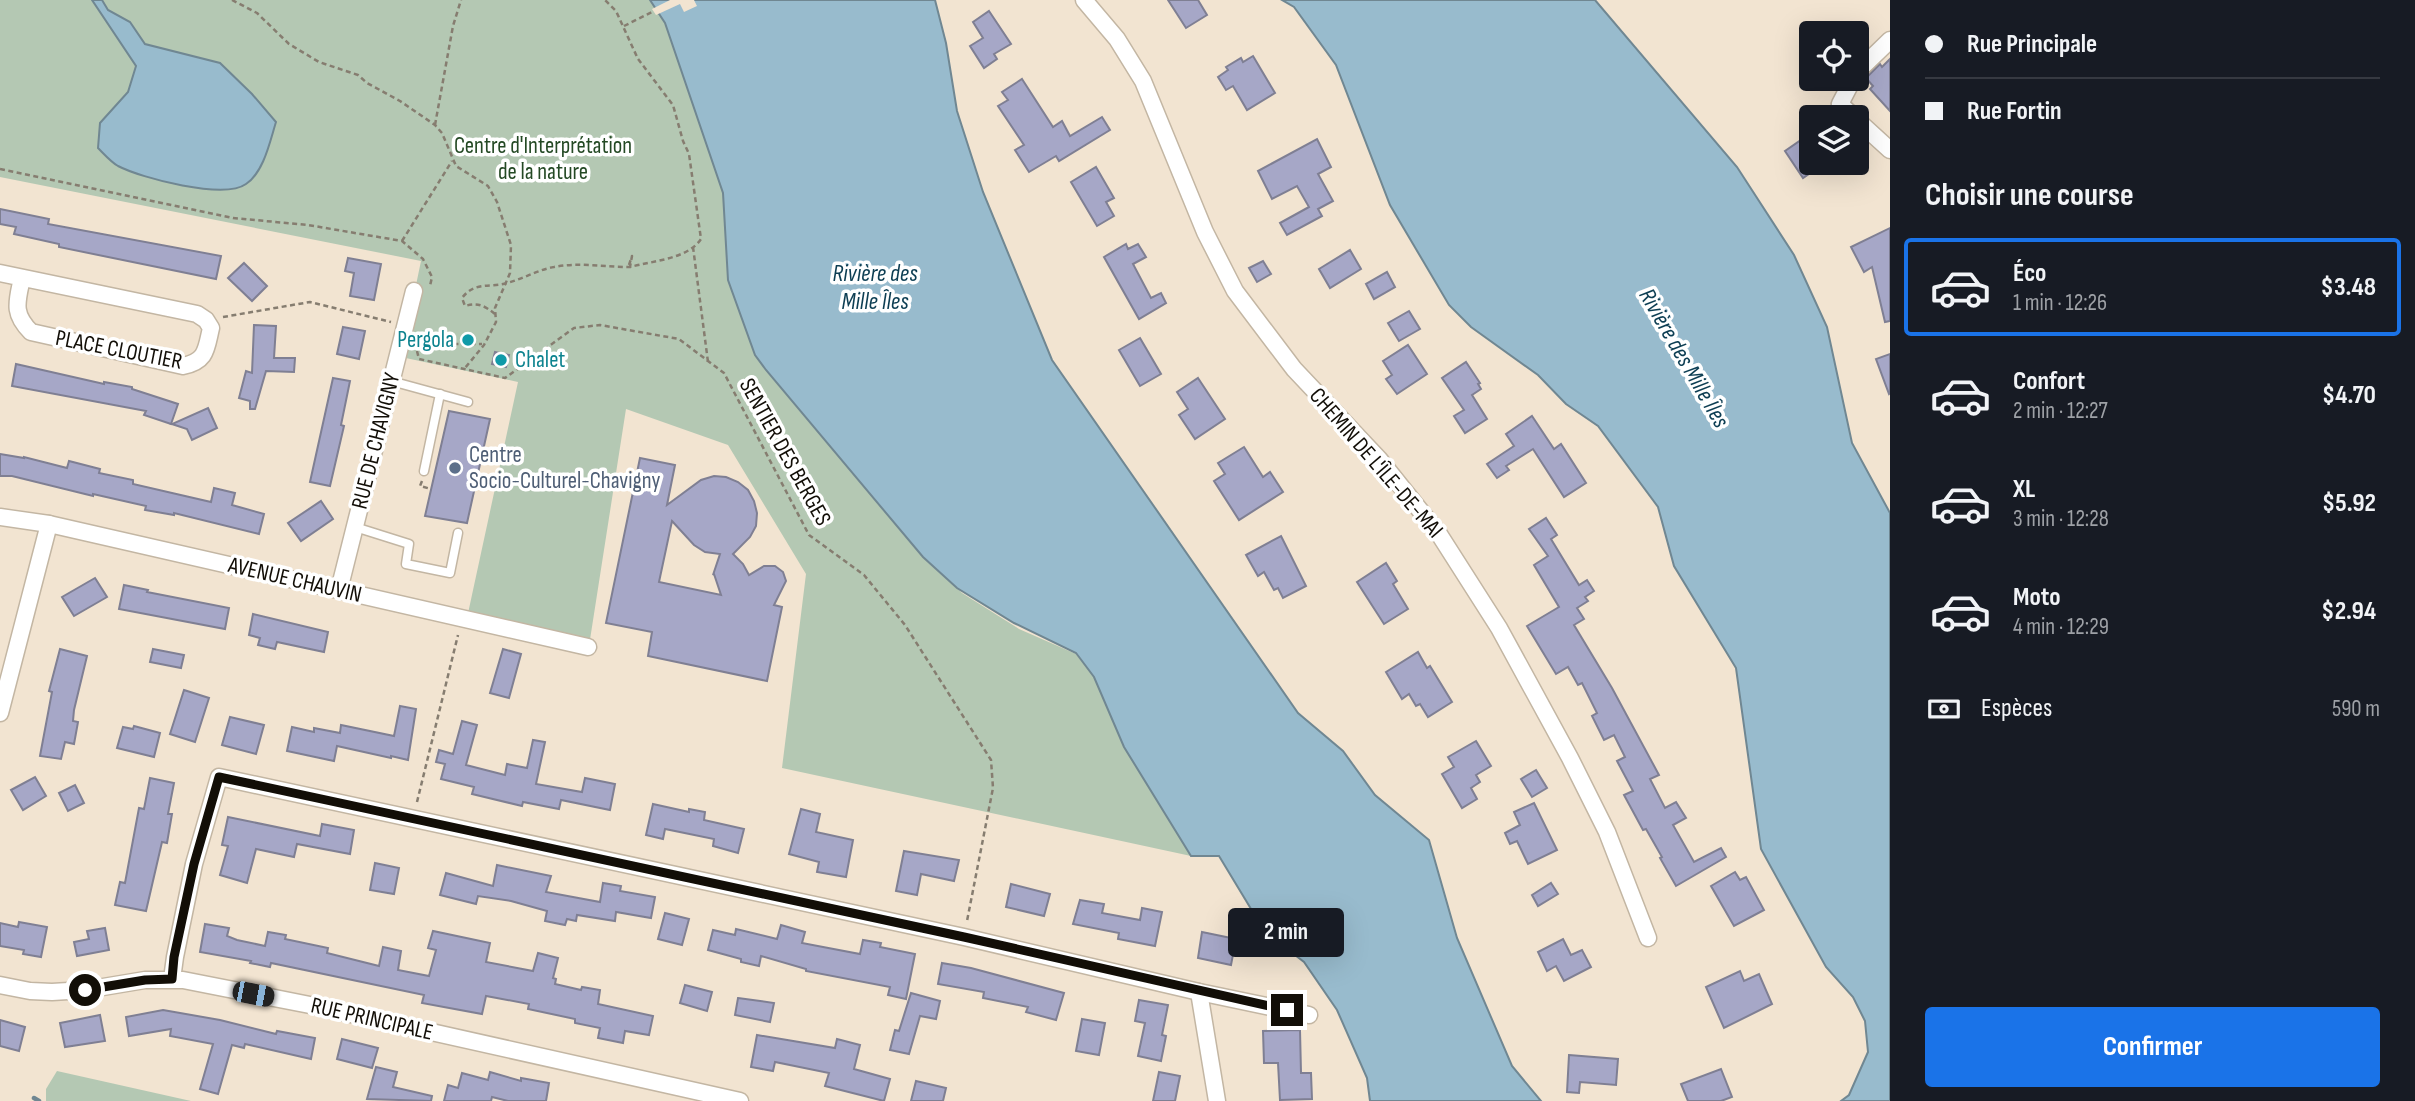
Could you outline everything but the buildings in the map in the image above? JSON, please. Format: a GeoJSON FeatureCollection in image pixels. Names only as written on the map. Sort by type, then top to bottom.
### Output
{"type":"FeatureCollection","features":[{"type":"Feature","properties":{"kind":"street","name":"CHEMIN DE L'ÎLE-DE-MAI"},"geometry":{"type":"LineString","coordinates":[[1084,0],[1117,39],[1143,81],[1205,232],[1236,291],[1294,369],[1379,459],[1439,534],[1499,628],[1607,832],[1648,938]]}},
{"type":"Feature","properties":{"kind":"street"},"geometry":{"type":"LineString","coordinates":[[1869,60],[1890,40]]}},
{"type":"Feature","properties":{"kind":"street"},"geometry":{"type":"LineString","coordinates":[[1869,131],[1890,150]]}},
{"type":"Feature","properties":{"kind":"street"},"geometry":{"type":"LineString","coordinates":[[0,273],[197,314],[206,320]]}},
{"type":"Feature","properties":{"kind":"street","name":"PLACE CLOUTIER"},"geometry":{"type":"LineString","coordinates":[[22,278],[16,304],[20,321],[31,332],[44,335],[183,366],[194,364],[205,354],[211,328],[206,320]]}},
{"type":"Feature","properties":{"kind":"street","name":"RUE DE CHAVIGNY"},"geometry":{"type":"LineString","coordinates":[[339,590],[404,329],[422,290]]}},
{"type":"Feature","properties":{"kind":"street","name":"AVENUE CHAUVIN"},"geometry":{"type":"LineString","coordinates":[[0,517],[49,524],[588,647]]}},
{"type":"Feature","properties":{"kind":"street"},"geometry":{"type":"LineString","coordinates":[[0,713],[49,524]]}},
{"type":"Feature","properties":{"kind":"street"},"geometry":{"type":"LineString","coordinates":[[172,979],[174,957],[194,864],[219,777],[964,937],[1309,1015]]}},
{"type":"Feature","properties":{"kind":"street","name":"RUE PRINCIPALE"},"geometry":{"type":"LineString","coordinates":[[0,985],[52,992],[172,979],[315,1006],[740,1101]]}},
{"type":"Feature","properties":{"kind":"street"},"geometry":{"type":"LineString","coordinates":[[1199,992],[1217,1101]]}},
{"type":"Feature","properties":{"kind":"lane"},"geometry":{"type":"LineString","coordinates":[[391,381],[468,402]]}},
{"type":"Feature","properties":{"kind":"lane"},"geometry":{"type":"LineString","coordinates":[[424,471],[440,394]]}},
{"type":"Feature","properties":{"kind":"lane"},"geometry":{"type":"LineString","coordinates":[[355,527],[409,544],[406,564],[450,573],[458,533]]}},
{"type":"Feature","properties":{"kind":"path"},"geometry":{"type":"LineString","coordinates":[[232,0],[257,13],[289,44],[319,62],[358,75],[435,125],[442,133],[456,166],[488,186],[511,245],[510,273],[499,294],[496,322],[484,345],[464,368],[419,359],[416,350]]}},
{"type":"Feature","properties":{"kind":"path"},"geometry":{"type":"LineString","coordinates":[[435,125],[453,26],[461,0]]}},
{"type":"Feature","properties":{"kind":"path"},"geometry":{"type":"LineString","coordinates":[[495,314],[483,305],[474,303],[465,306],[462,298],[481,285],[506,284],[551,267],[629,267],[685,252],[701,239],[690,154],[683,141],[673,105],[638,59],[616,11],[605,0]]}},
{"type":"Feature","properties":{"kind":"path"},"geometry":{"type":"LineString","coordinates":[[624,26],[654,11]]}},
{"type":"Feature","properties":{"kind":"path"},"geometry":{"type":"LineString","coordinates":[[402,241],[452,160]]}},
{"type":"Feature","properties":{"kind":"path"},"geometry":{"type":"LineString","coordinates":[[0,169],[233,218],[308,225],[402,241],[423,259],[432,277],[422,290]]}},
{"type":"Feature","properties":{"kind":"path"},"geometry":{"type":"LineString","coordinates":[[692,247],[708,362]]}},
{"type":"Feature","properties":{"kind":"path"},"geometry":{"type":"LineString","coordinates":[[206,320],[310,302],[453,344],[484,345]]}},
{"type":"Feature","properties":{"kind":"path","name":"SENTIER DES BERGES"},"geometry":{"type":"LineString","coordinates":[[464,368],[505,377],[575,328],[600,325],[679,339],[724,373],[809,536],[864,575],[905,625],[991,760],[993,788],[964,937]]}},
{"type":"Feature","properties":{"kind":"path"},"geometry":{"type":"LineString","coordinates":[[413,819],[462,618]]}},
{"type":"Feature","properties":{"kind":"green space","name":"Centre d'Interprétation de la nature"},"geometry":{"type":"Polygon","coordinates":[[[0,0],[650,0],[665,23],[723,193],[728,280],[815,426],[927,557],[962,593],[1019,629],[1076,654],[1094,677],[1124,747],[1191,856],[782,768],[806,574],[728,445],[626,409],[589,646],[467,618],[518,382],[401,357],[421,261],[0,177],[0,0]]]}},
{"type":"Feature","properties":{"kind":"green space"},"geometry":{"type":"Polygon","coordinates":[[[57,1071],[191,1101],[46,1101],[46,1089],[57,1071]]]}},
{"type":"Feature","properties":{"kind":"water"},"geometry":{"type":"Polygon","coordinates":[[[92,0],[102,0],[108,10],[130,22],[145,44],[220,63],[252,94],[276,122],[266,156],[252,179],[235,188],[220,190],[182,186],[129,171],[118,166],[98,148],[100,123],[128,92],[136,66],[92,0]]]}},
{"type":"Feature","properties":{"kind":"water","name":"Rivière des Mille Îles"},"geometry":{"type":"Polygon","coordinates":[[[650,0],[935,0],[946,43],[957,111],[983,192],[1052,360],[1298,713],[1343,751],[1375,795],[1429,840],[1457,938],[1512,1066],[1541,1101],[1370,1101],[1367,1078],[1337,1010],[1304,962],[1265,932],[1219,856],[1191,856],[1124,747],[1094,677],[1076,653],[1014,623],[957,588],[923,557],[766,370],[755,355],[728,280],[723,193],[665,23],[650,0]]]}},
{"type":"Feature","properties":{"kind":"water","name":"Rivière des Mille Îles"},"geometry":{"type":"Polygon","coordinates":[[[1282,0],[1595,0],[1737,167],[1794,255],[1827,327],[1852,443],[1890,513],[1890,1101],[1841,1101],[1849,1095],[1868,1052],[1865,1021],[1853,997],[1826,967],[1761,849],[1736,668],[1674,566],[1658,507],[1598,426],[1566,404],[1538,375],[1471,327],[1449,305],[1390,205],[1336,65],[1294,7],[1282,0]]]}},
{"type":"Feature","properties":{"kind":"pier"},"geometry":{"type":"Polygon","coordinates":[[[670,0],[694,0],[697,6],[684,12],[680,4],[656,15],[652,9],[670,0]]]}},
{"type":"Feature","properties":{"kind":"waterway"},"geometry":{"type":"LineString","coordinates":[[34,1098],[39,1101]]}},
{"type":"Feature","properties":{"kind":"place","name":"Pergola"},"geometry":{"type":"Point","coordinates":[468,340]}},
{"type":"Feature","properties":{"kind":"place","name":"Chalet"},"geometry":{"type":"Point","coordinates":[501,360]}},
{"type":"Feature","properties":{"kind":"place","name":"Centre Socio-Culturel-Chavigny"},"geometry":{"type":"Point","coordinates":[455,468]}},
{"type":"Feature","properties":{"kind":"route"},"geometry":{"type":"LineString","coordinates":[[85,990],[145,980],[172,979],[174,957],[194,864],[219,777],[964,937],[1287,1010]]}}]}
